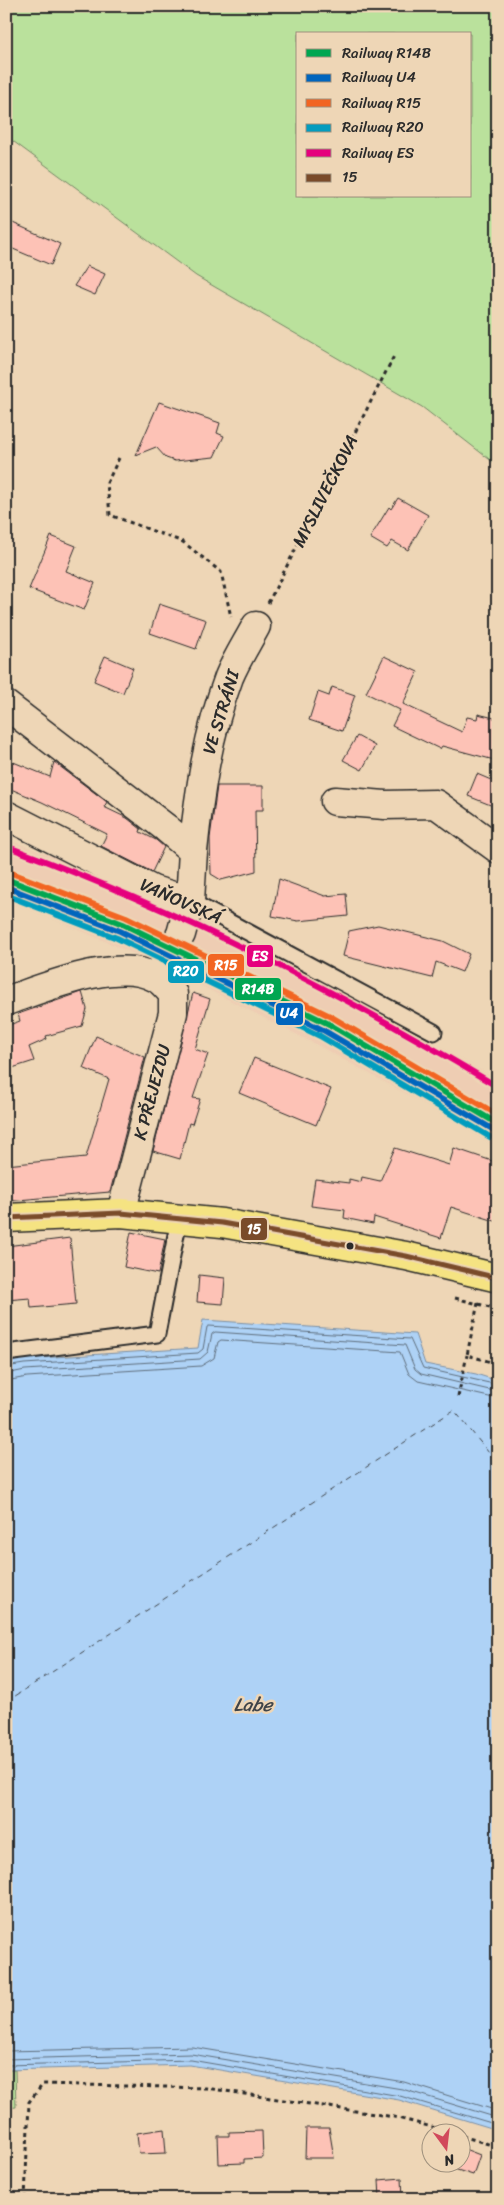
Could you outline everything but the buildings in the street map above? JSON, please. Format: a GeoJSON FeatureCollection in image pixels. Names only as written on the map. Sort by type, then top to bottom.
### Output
{"type":"FeatureCollection","features":[{"type":"Feature","properties":{"kind":"main road"},"geometry":{"type":"LineString","coordinates":[[6,1218],[121,1213],[222,1223],[328,1240],[498,1278]]}},
{"type":"Feature","properties":{"kind":"street","name":"VE STRÁNI"},"geometry":{"type":"LineString","coordinates":[[190,901],[199,796],[210,743],[229,676],[256,626]]}},
{"type":"Feature","properties":{"kind":"street"},"geometry":{"type":"LineString","coordinates":[[6,705],[166,828],[193,851]]}},
{"type":"Feature","properties":{"kind":"street"},"geometry":{"type":"LineString","coordinates":[[335,801],[384,805],[436,804],[498,849]]}},
{"type":"Feature","properties":{"kind":"street","name":"VAŇOVSKÁ"},"geometry":{"type":"LineString","coordinates":[[6,815],[153,890],[190,901]]}},
{"type":"Feature","properties":{"kind":"street"},"geometry":{"type":"LineString","coordinates":[[6,1001],[86,974],[138,972],[157,978],[181,934],[190,901]]}},
{"type":"Feature","properties":{"kind":"street","name":"K PŘEJEZDU"},"geometry":{"type":"LineString","coordinates":[[121,1213],[173,1013],[173,994],[157,978]]}},
{"type":"Feature","properties":{"kind":"lane","name":"VAŇOVSKÁ"},"geometry":{"type":"LineString","coordinates":[[190,901],[434,1032]]}},
{"type":"Feature","properties":{"kind":"lane"},"geometry":{"type":"LineString","coordinates":[[6,1353],[157,1334],[179,1220]]}},
{"type":"Feature","properties":{"kind":"path","name":"MYSLIVEČKOVA"},"geometry":{"type":"LineString","coordinates":[[256,626],[394,356]]}},
{"type":"Feature","properties":{"kind":"path"},"geometry":{"type":"LineString","coordinates":[[119,458],[107,483],[110,515],[183,542],[221,572],[231,617],[256,626]]}},
{"type":"Feature","properties":{"kind":"path"},"geometry":{"type":"LineString","coordinates":[[458,1397],[478,1303],[498,1308]]}},
{"type":"Feature","properties":{"kind":"path"},"geometry":{"type":"LineString","coordinates":[[467,1355],[498,1364]]}},
{"type":"Feature","properties":{"kind":"path"},"geometry":{"type":"LineString","coordinates":[[25,2199],[29,2102],[43,2084],[206,2088],[394,2117],[422,2124]]}},
{"type":"Feature","properties":{"kind":"path"},"geometry":{"type":"LineString","coordinates":[[472,2139],[498,2147]]}},
{"type":"Feature","properties":{"kind":"shaded area"},"geometry":{"type":"Polygon","coordinates":[[[6,839],[61,859],[190,915],[346,995],[498,1080],[498,1148],[443,1114],[319,1046],[165,967],[40,913],[6,901],[6,839]]]}},
{"type":"Feature","properties":{"kind":"green space"},"geometry":{"type":"Polygon","coordinates":[[[6,6],[498,6],[498,466],[422,407],[196,276],[6,136],[6,6]]]}},
{"type":"Feature","properties":{"kind":"green space"},"geometry":{"type":"Polygon","coordinates":[[[6,2070],[15,2070],[16,2107],[6,2108],[6,2070]]]}},
{"type":"Feature","properties":{"kind":"water","name":"Labe"},"geometry":{"type":"Polygon","coordinates":[[[203,1320],[415,1334],[425,1364],[476,1374],[498,1381],[498,2130],[399,2100],[190,2065],[6,2070],[6,1363],[23,1359],[198,1348],[203,1320]]]}},
{"type":"Feature","properties":{"kind":"ferry route"},"geometry":{"type":"LineString","coordinates":[[6,1702],[454,1410],[498,1464]]}},
{"type":"Feature","properties":{"kind":"rail line","name":"ES"},"geometry":{"type":"LineString","coordinates":[[11,848],[137,899],[260,956],[381,1019],[498,1087]]}},
{"type":"Feature","properties":{"kind":"rail line","name":"R15"},"geometry":{"type":"LineString","coordinates":[[9,872],[126,917],[330,1016],[498,1115]]}},
{"type":"Feature","properties":{"kind":"rail line","name":"R14B"},"geometry":{"type":"LineString","coordinates":[[6,879],[123,924],[327,1023],[498,1124]]}},
{"type":"Feature","properties":{"kind":"rail line","name":"U4"},"geometry":{"type":"LineString","coordinates":[[6,887],[120,931],[323,1030],[494,1130]]}},
{"type":"Feature","properties":{"kind":"rail line","name":"R20"},"geometry":{"type":"LineString","coordinates":[[6,895],[117,938],[320,1036],[490,1137]]}},
{"type":"Feature","properties":{"kind":"transit line","name":"15"},"geometry":{"type":"LineString","coordinates":[[6,1218],[121,1213],[222,1223],[406,1256],[498,1278]]}}]}
